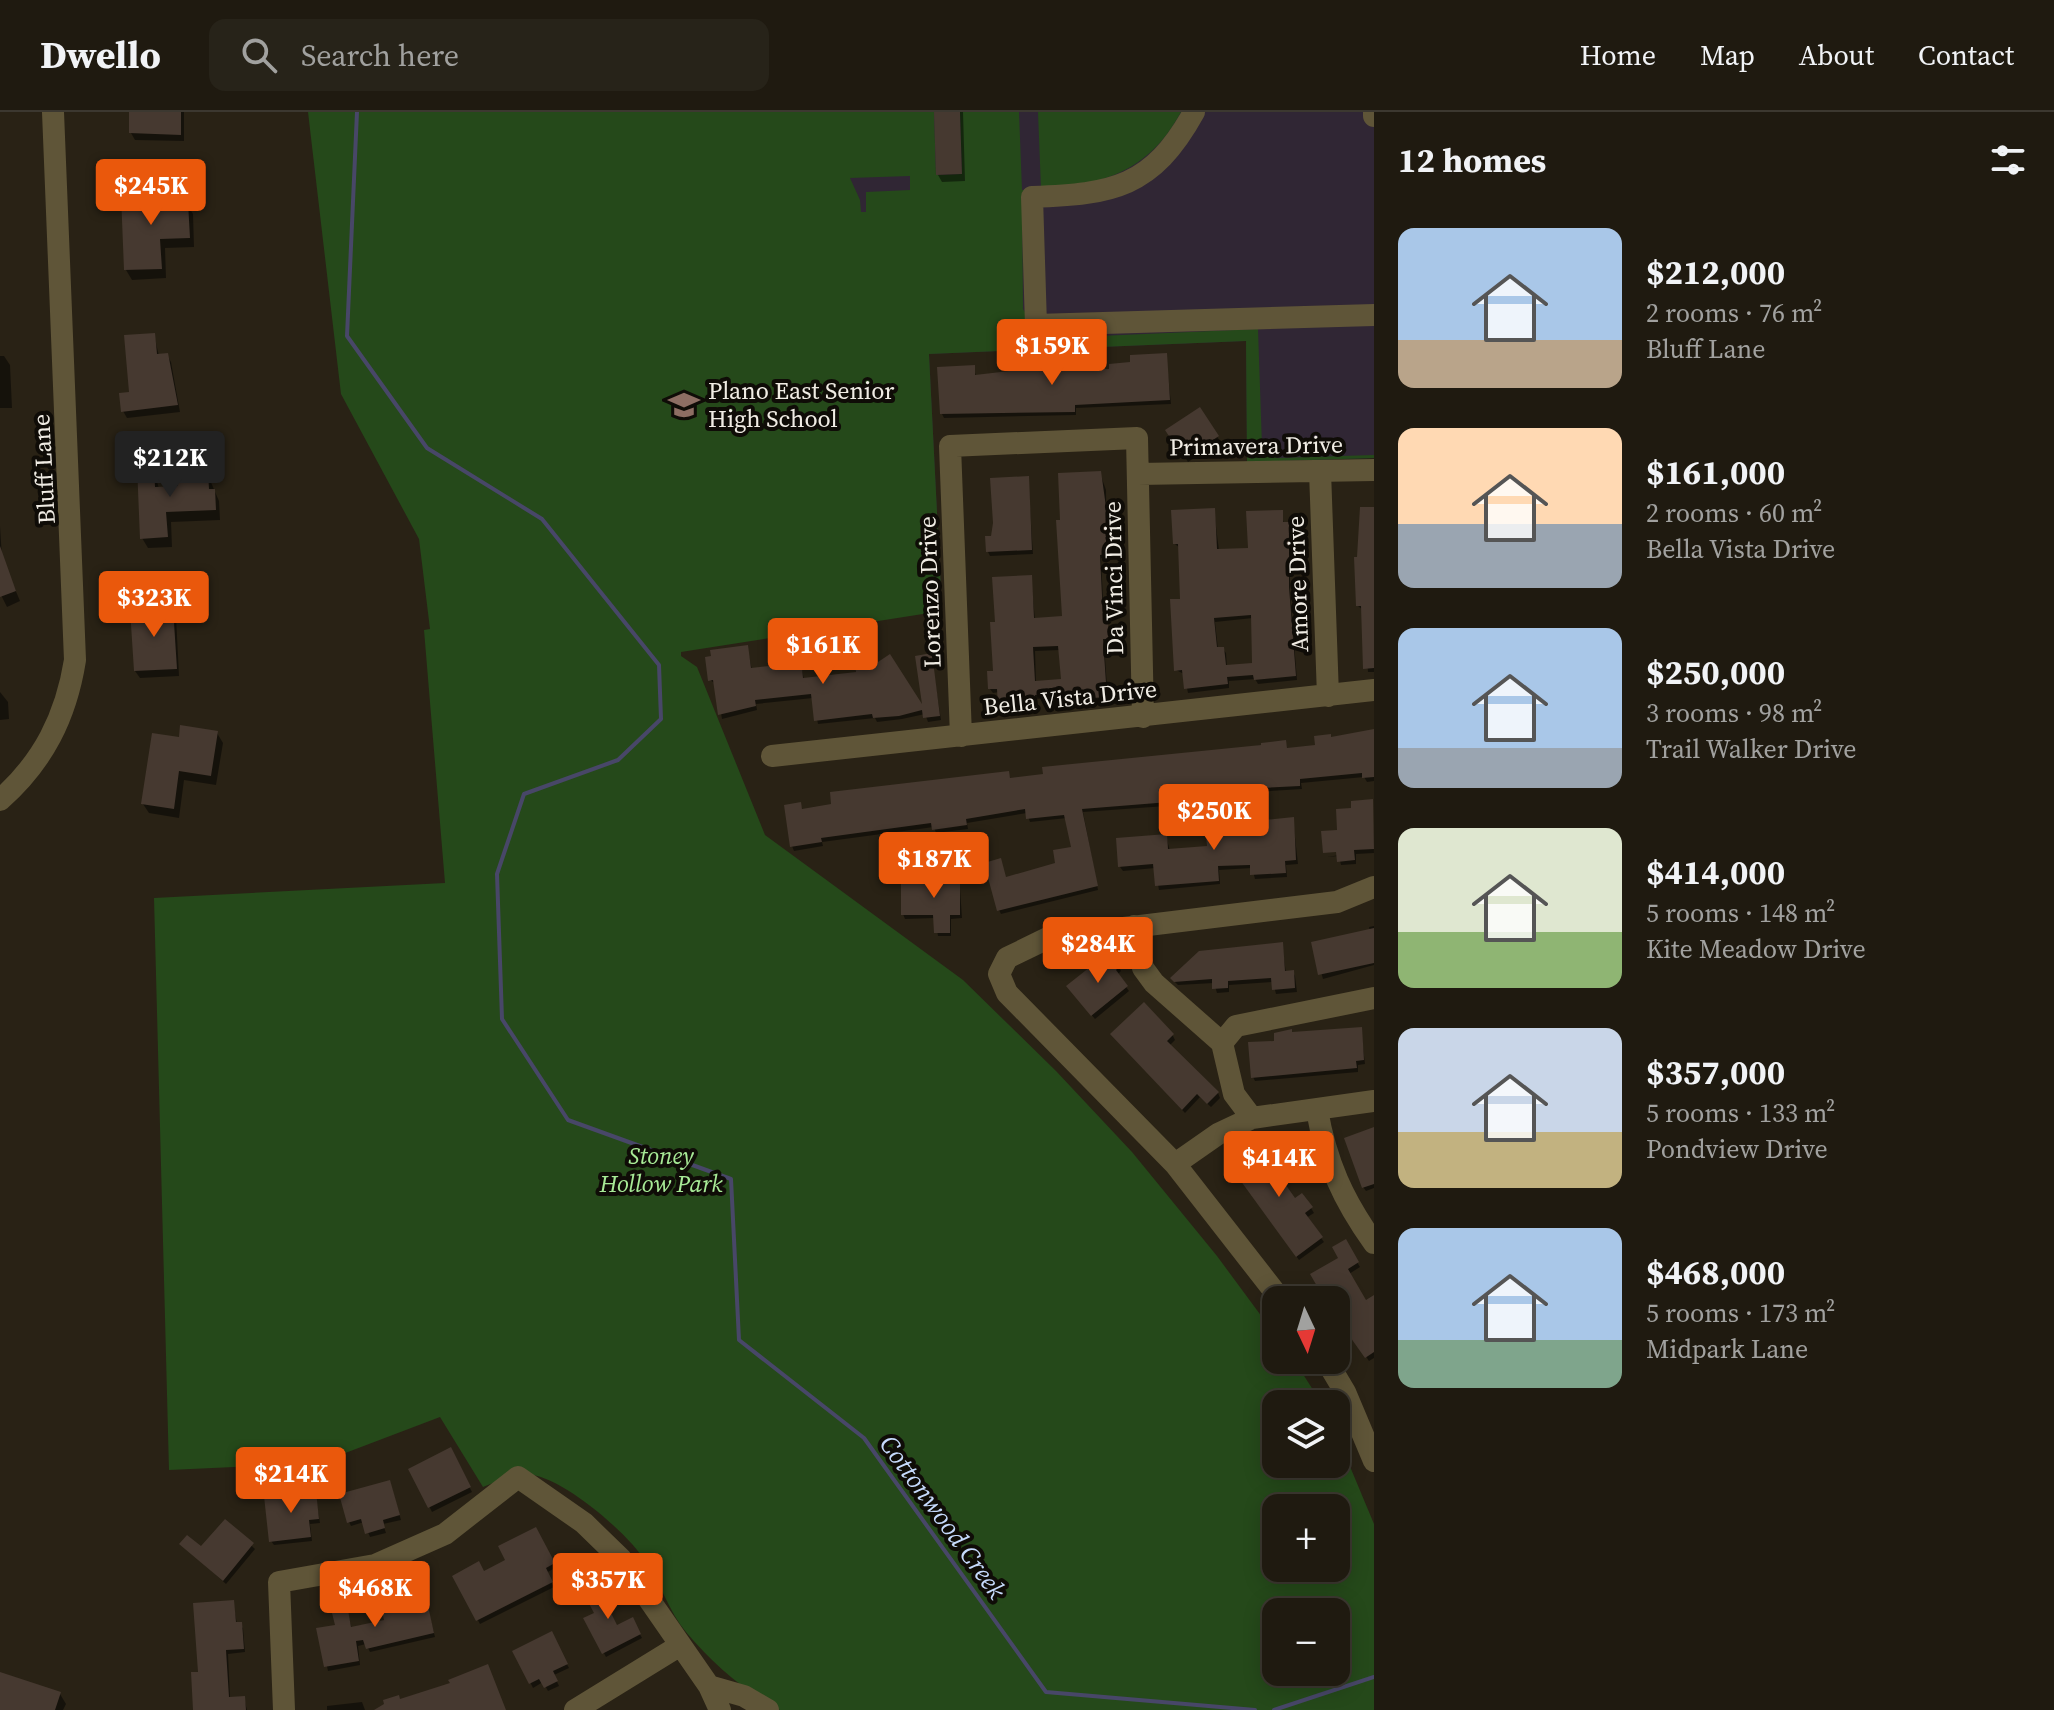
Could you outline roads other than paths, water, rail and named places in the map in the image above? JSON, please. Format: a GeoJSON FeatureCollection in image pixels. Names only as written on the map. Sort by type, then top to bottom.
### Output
{"type":"FeatureCollection","features":[{"type":"Feature","properties":{"kind":"street","name":"Bluff Lane"},"geometry":{"type":"LineString","coordinates":[[0,800],[22,781],[60,720],[75,660],[53,112]]}},
{"type":"Feature","properties":{"kind":"street"},"geometry":{"type":"LineString","coordinates":[[1194,112],[1177,143],[1148,171],[1126,183],[1093,194],[1032,197],[1036,325],[1374,315]]}},
{"type":"Feature","properties":{"kind":"street","name":"Primavera Drive"},"geometry":{"type":"LineString","coordinates":[[950,446],[1137,438]]}},
{"type":"Feature","properties":{"kind":"street","name":"Da Vinci Drive"},"geometry":{"type":"LineString","coordinates":[[1137,438],[1143,717]]}},
{"type":"Feature","properties":{"kind":"street","name":"Lorenzo Drive"},"geometry":{"type":"LineString","coordinates":[[950,446],[961,736]]}},
{"type":"Feature","properties":{"kind":"street","name":"Primavera Drive"},"geometry":{"type":"LineString","coordinates":[[1138,474],[1374,470]]}},
{"type":"Feature","properties":{"kind":"street","name":"Amore Drive"},"geometry":{"type":"LineString","coordinates":[[1320,471],[1328,696]]}},
{"type":"Feature","properties":{"kind":"street","name":"Bella Vista Drive"},"geometry":{"type":"LineString","coordinates":[[772,756],[1374,690]]}},
{"type":"Feature","properties":{"kind":"street"},"geometry":{"type":"LineString","coordinates":[[1270,1286],[1175,1164],[1007,993],[999,974],[1007,958],[1050,937],[1337,902],[1374,887]]}},
{"type":"Feature","properties":{"kind":"street"},"geometry":{"type":"LineString","coordinates":[[1134,926],[1143,968],[1154,983],[1222,1043],[1234,1094],[1252,1118]]}},
{"type":"Feature","properties":{"kind":"street"},"geometry":{"type":"LineString","coordinates":[[1222,1043],[1236,1026],[1374,998]]}},
{"type":"Feature","properties":{"kind":"street"},"geometry":{"type":"LineString","coordinates":[[1175,1164],[1218,1134],[1252,1118],[1374,1101]]}},
{"type":"Feature","properties":{"kind":"street"},"geometry":{"type":"LineString","coordinates":[[1317,1110],[1325,1153],[1337,1184],[1374,1243]]}},
{"type":"Feature","properties":{"kind":"street"},"geometry":{"type":"LineString","coordinates":[[1334,1374],[1374,1461]]}},
{"type":"Feature","properties":{"kind":"street"},"geometry":{"type":"LineString","coordinates":[[284,1710],[279,1582],[375,1565],[445,1534],[518,1477],[584,1523],[621,1559],[709,1686],[720,1710]]}},
{"type":"Feature","properties":{"kind":"street"},"geometry":{"type":"LineString","coordinates":[[575,1710],[679,1646]]}},
{"type":"Feature","properties":{"kind":"street"},"geometry":{"type":"LineString","coordinates":[[709,1686],[744,1696],[768,1710]]}},
{"type":"Feature","properties":{"kind":"waterway","name":"Cottonwood Creek"},"geometry":{"type":"LineString","coordinates":[[357,112],[347,336],[427,448],[542,519],[659,665],[661,719],[618,760],[524,794],[497,874],[502,1019],[568,1120],[731,1179],[739,1340],[864,1438],[1046,1692],[1255,1710]]}},
{"type":"Feature","properties":{"kind":"waterway","name":"Cottonwood Creek"},"geometry":{"type":"LineString","coordinates":[[1274,1710],[1374,1677]]}},
{"type":"Feature","properties":{"kind":"place","name":"Plano East Senior High School"},"geometry":{"type":"Point","coordinates":[684,405]}},
{"type":"Feature","properties":{"kind":"park label","name":"Stoney Hollow Park"},"geometry":{"type":"Point","coordinates":[661,1170]}}]}
